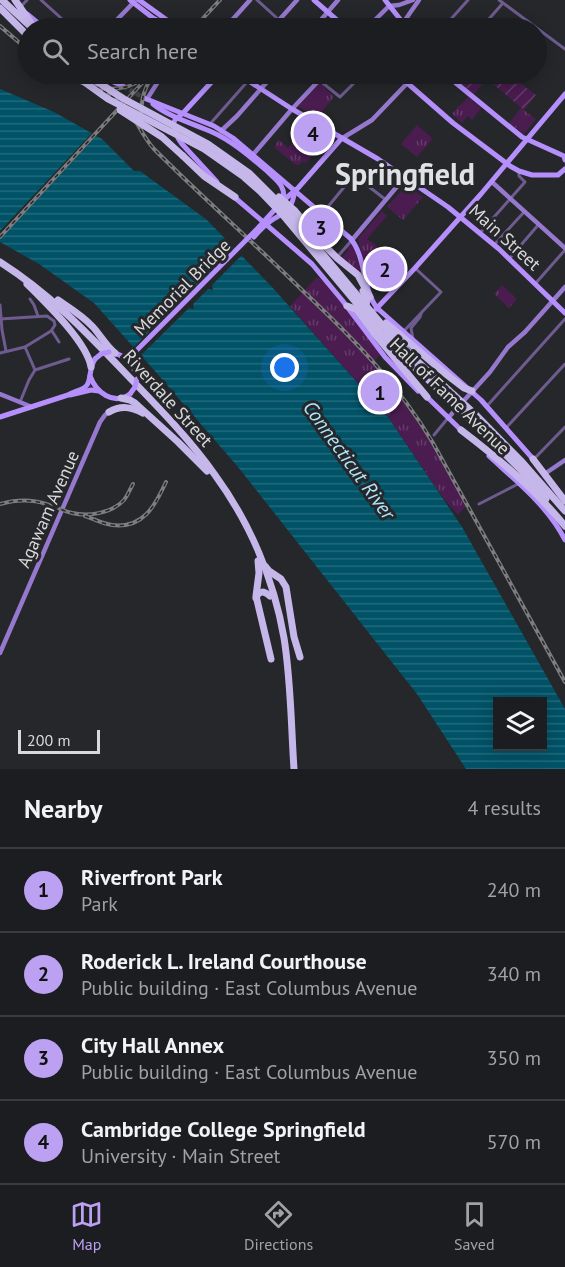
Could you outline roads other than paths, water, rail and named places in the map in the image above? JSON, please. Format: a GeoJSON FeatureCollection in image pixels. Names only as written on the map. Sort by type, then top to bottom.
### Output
{"type":"FeatureCollection","features":[{"type":"Feature","properties":{"kind":"highway"},"geometry":{"type":"LineString","coordinates":[[7,1],[26,18]]}},
{"type":"Feature","properties":{"kind":"highway"},"geometry":{"type":"LineString","coordinates":[[7,1],[9,11],[18,21]]}},
{"type":"Feature","properties":{"kind":"highway"},"geometry":{"type":"LineString","coordinates":[[0,7],[18,24]]}},
{"type":"Feature","properties":{"kind":"highway"},"geometry":{"type":"LineString","coordinates":[[87,84],[119,110],[162,137],[202,175],[235,197]]}},
{"type":"Feature","properties":{"kind":"highway"},"geometry":{"type":"LineString","coordinates":[[92,84],[157,124]]}},
{"type":"Feature","properties":{"kind":"highway"},"geometry":{"type":"LineString","coordinates":[[101,84],[124,99],[208,144],[262,181],[288,204],[337,258],[358,275],[370,297]]}},
{"type":"Feature","properties":{"kind":"highway"},"geometry":{"type":"LineString","coordinates":[[92,88],[117,104],[204,149],[231,167],[274,206],[336,279],[355,309],[466,389],[472,391]]}},
{"type":"Feature","properties":{"kind":"highway"},"geometry":{"type":"LineString","coordinates":[[241,167],[278,201],[355,292],[427,397]]}},
{"type":"Feature","properties":{"kind":"highway","name":"Riverdale Street"},"geometry":{"type":"LineString","coordinates":[[0,264],[29,283],[68,314],[90,336],[149,398],[227,492],[241,517],[261,563],[272,598],[283,658],[292,769]]}},
{"type":"Feature","properties":{"kind":"highway"},"geometry":{"type":"LineString","coordinates":[[347,306],[360,310],[366,305],[358,275]]}},
{"type":"Feature","properties":{"kind":"highway"},"geometry":{"type":"LineString","coordinates":[[29,283],[82,317],[115,353]]}},
{"type":"Feature","properties":{"kind":"highway"},"geometry":{"type":"LineString","coordinates":[[29,283],[69,329],[89,358],[90,371]]}},
{"type":"Feature","properties":{"kind":"highway"},"geometry":{"type":"LineString","coordinates":[[381,328],[452,398],[524,463],[565,511]]}},
{"type":"Feature","properties":{"kind":"highway"},"geometry":{"type":"LineString","coordinates":[[136,376],[184,430],[208,469]]}},
{"type":"Feature","properties":{"kind":"highway"},"geometry":{"type":"LineString","coordinates":[[121,398],[133,401],[208,469]]}},
{"type":"Feature","properties":{"kind":"highway"},"geometry":{"type":"LineString","coordinates":[[109,412],[128,407],[152,418]]}},
{"type":"Feature","properties":{"kind":"highway"},"geometry":{"type":"LineString","coordinates":[[472,416],[533,484],[565,524]]}},
{"type":"Feature","properties":{"kind":"highway"},"geometry":{"type":"LineString","coordinates":[[461,430],[506,465],[565,524]]}},
{"type":"Feature","properties":{"kind":"highway"},"geometry":{"type":"LineString","coordinates":[[533,459],[565,501]]}},
{"type":"Feature","properties":{"kind":"highway"},"geometry":{"type":"LineString","coordinates":[[261,563],[283,581],[287,590],[294,638],[300,657]]}},
{"type":"Feature","properties":{"kind":"highway"},"geometry":{"type":"LineString","coordinates":[[261,563],[256,598],[272,659]]}},
{"type":"Feature","properties":{"kind":"highway"},"geometry":{"type":"LineString","coordinates":[[256,598],[261,592],[265,592],[272,598],[277,588],[281,586],[287,590]]}},
{"type":"Feature","properties":{"kind":"main road"},"geometry":{"type":"LineString","coordinates":[[314,0],[335,18]]}},
{"type":"Feature","properties":{"kind":"main road"},"geometry":{"type":"LineString","coordinates":[[385,0],[397,18]]}},
{"type":"Feature","properties":{"kind":"main road"},"geometry":{"type":"LineString","coordinates":[[7,1],[32,18]]}},
{"type":"Feature","properties":{"kind":"main road"},"geometry":{"type":"LineString","coordinates":[[135,1],[153,18]]}},
{"type":"Feature","properties":{"kind":"main road"},"geometry":{"type":"LineString","coordinates":[[135,1],[161,18]]}},
{"type":"Feature","properties":{"kind":"main road"},"geometry":{"type":"LineString","coordinates":[[0,7],[18,22]]}},
{"type":"Feature","properties":{"kind":"main road"},"geometry":{"type":"LineString","coordinates":[[23,18],[29,16]]}},
{"type":"Feature","properties":{"kind":"main road"},"geometry":{"type":"LineString","coordinates":[[180,116],[210,84]]}},
{"type":"Feature","properties":{"kind":"main road","name":"Main Street"},"geometry":{"type":"LineString","coordinates":[[254,84],[405,177],[460,217],[494,245],[565,313]]}},
{"type":"Feature","properties":{"kind":"main road"},"geometry":{"type":"LineString","coordinates":[[408,84],[453,123],[506,164],[519,171],[535,175],[562,175],[565,169]]}},
{"type":"Feature","properties":{"kind":"main road"},"geometry":{"type":"LineString","coordinates":[[457,84],[526,140],[565,156]]}},
{"type":"Feature","properties":{"kind":"main road"},"geometry":{"type":"LineString","coordinates":[[359,323],[377,308],[415,268],[492,182],[565,94]]}},
{"type":"Feature","properties":{"kind":"main road"},"geometry":{"type":"LineString","coordinates":[[145,98],[180,116],[235,139],[280,184],[284,194],[283,201]]}},
{"type":"Feature","properties":{"kind":"main road"},"geometry":{"type":"LineString","coordinates":[[180,116],[209,124],[219,132]]}},
{"type":"Feature","properties":{"kind":"main road","name":"Hall of Fame Avenue"},"geometry":{"type":"LineString","coordinates":[[180,116],[173,125],[179,140],[213,178],[309,261],[388,360],[550,516],[565,540]]}},
{"type":"Feature","properties":{"kind":"main road"},"geometry":{"type":"LineString","coordinates":[[266,223],[283,201],[341,138]]}},
{"type":"Feature","properties":{"kind":"main road"},"geometry":{"type":"LineString","coordinates":[[252,156],[352,240],[370,297],[377,308],[472,391],[565,495]]}},
{"type":"Feature","properties":{"kind":"main road"},"geometry":{"type":"LineString","coordinates":[[266,223],[288,211],[293,202],[295,190]]}},
{"type":"Feature","properties":{"kind":"main road","name":"Memorial Bridge"},"geometry":{"type":"LineString","coordinates":[[136,376],[134,355],[266,223]]}},
{"type":"Feature","properties":{"kind":"main road"},"geometry":{"type":"LineString","coordinates":[[68,395],[86,387],[89,383],[90,371],[99,355],[115,353],[130,363],[136,376],[135,387],[130,394],[121,398],[111,398],[94,385],[90,371]]}},
{"type":"Feature","properties":{"kind":"main road","name":"Memorial Bridge"},"geometry":{"type":"LineString","coordinates":[[115,353],[134,355]]}},
{"type":"Feature","properties":{"kind":"main road"},"geometry":{"type":"LineString","coordinates":[[0,417],[68,395],[92,390],[100,391]]}},
{"type":"Feature","properties":{"kind":"street"},"geometry":{"type":"LineString","coordinates":[[11,16],[27,0]]}},
{"type":"Feature","properties":{"kind":"street"},"geometry":{"type":"LineString","coordinates":[[41,0],[61,18]]}},
{"type":"Feature","properties":{"kind":"street"},"geometry":{"type":"LineString","coordinates":[[234,18],[250,0]]}},
{"type":"Feature","properties":{"kind":"street"},"geometry":{"type":"LineString","coordinates":[[257,0],[277,18]]}},
{"type":"Feature","properties":{"kind":"street"},"geometry":{"type":"LineString","coordinates":[[281,18],[297,0]]}},
{"type":"Feature","properties":{"kind":"street"},"geometry":{"type":"LineString","coordinates":[[323,18],[338,0]]}},
{"type":"Feature","properties":{"kind":"street"},"geometry":{"type":"LineString","coordinates":[[377,18],[389,6],[413,0]]}},
{"type":"Feature","properties":{"kind":"street"},"geometry":{"type":"LineString","coordinates":[[406,18],[419,0]]}},
{"type":"Feature","properties":{"kind":"street"},"geometry":{"type":"LineString","coordinates":[[452,18],[468,0]]}},
{"type":"Feature","properties":{"kind":"street"},"geometry":{"type":"LineString","coordinates":[[499,0],[523,18]]}},
{"type":"Feature","properties":{"kind":"street"},"geometry":{"type":"LineString","coordinates":[[119,18],[135,1]]}},
{"type":"Feature","properties":{"kind":"street"},"geometry":{"type":"LineString","coordinates":[[490,18],[503,3]]}},
{"type":"Feature","properties":{"kind":"street"},"geometry":{"type":"LineString","coordinates":[[547,36],[565,50]]}},
{"type":"Feature","properties":{"kind":"street"},"geometry":{"type":"LineString","coordinates":[[145,98],[156,84]]}},
{"type":"Feature","properties":{"kind":"street"},"geometry":{"type":"LineString","coordinates":[[209,124],[244,84]]}},
{"type":"Feature","properties":{"kind":"street"},"geometry":{"type":"LineString","coordinates":[[219,132],[237,116],[265,84]]}},
{"type":"Feature","properties":{"kind":"street"},"geometry":{"type":"LineString","coordinates":[[252,156],[315,84]]}},
{"type":"Feature","properties":{"kind":"street"},"geometry":{"type":"LineString","coordinates":[[324,84],[339,97],[353,84]]}},
{"type":"Feature","properties":{"kind":"street"},"geometry":{"type":"LineString","coordinates":[[341,138],[373,120],[406,84]]}},
{"type":"Feature","properties":{"kind":"street"},"geometry":{"type":"LineString","coordinates":[[480,233],[525,182],[520,177],[519,171]]}},
{"type":"Feature","properties":{"kind":"street"},"geometry":{"type":"LineString","coordinates":[[322,214],[354,175],[387,200]]}},
{"type":"Feature","properties":{"kind":"street"},"geometry":{"type":"LineString","coordinates":[[339,255],[405,177]]}},
{"type":"Feature","properties":{"kind":"street"},"geometry":{"type":"LineString","coordinates":[[492,182],[565,248],[535,284]]}},
{"type":"Feature","properties":{"kind":"street"},"geometry":{"type":"LineString","coordinates":[[494,245],[525,212]]}},
{"type":"Feature","properties":{"kind":"street"},"geometry":{"type":"LineString","coordinates":[[508,259],[539,224]]}},
{"type":"Feature","properties":{"kind":"street"},"geometry":{"type":"LineString","coordinates":[[413,340],[412,327],[441,292],[415,268]]}},
{"type":"Feature","properties":{"kind":"street"},"geometry":{"type":"LineString","coordinates":[[434,435],[508,347],[525,332],[565,287]]}},
{"type":"Feature","properties":{"kind":"street"},"geometry":{"type":"LineString","coordinates":[[30,299],[38,316]]}},
{"type":"Feature","properties":{"kind":"street"},"geometry":{"type":"LineString","coordinates":[[0,305],[0,319],[6,351]]}},
{"type":"Feature","properties":{"kind":"street"},"geometry":{"type":"LineString","coordinates":[[403,332],[421,314]]}},
{"type":"Feature","properties":{"kind":"street"},"geometry":{"type":"LineString","coordinates":[[0,319],[48,316],[55,324],[51,331],[25,347],[0,353]]}},
{"type":"Feature","properties":{"kind":"street"},"geometry":{"type":"LineString","coordinates":[[487,406],[565,319]]}},
{"type":"Feature","properties":{"kind":"street"},"geometry":{"type":"LineString","coordinates":[[51,331],[59,342]]}},
{"type":"Feature","properties":{"kind":"street"},"geometry":{"type":"LineString","coordinates":[[25,347],[35,370]]}},
{"type":"Feature","properties":{"kind":"street"},"geometry":{"type":"LineString","coordinates":[[20,402],[35,370],[69,358]]}},
{"type":"Feature","properties":{"kind":"street"},"geometry":{"type":"LineString","coordinates":[[507,428],[565,364]]}},
{"type":"Feature","properties":{"kind":"street"},"geometry":{"type":"LineString","coordinates":[[0,394],[32,407]]}},
{"type":"Feature","properties":{"kind":"street","name":"Agawam Avenue"},"geometry":{"type":"LineString","coordinates":[[0,653],[100,422],[109,412]]}},
{"type":"Feature","properties":{"kind":"street"},"geometry":{"type":"LineString","coordinates":[[533,459],[565,427]]}},
{"type":"Feature","properties":{"kind":"street"},"geometry":{"type":"LineString","coordinates":[[546,473],[565,460]]}},
{"type":"Feature","properties":{"kind":"street"},"geometry":{"type":"LineString","coordinates":[[479,504],[518,484]]}},
{"type":"Feature","properties":{"kind":"water","name":"Connecticut River"},"geometry":{"type":"Polygon","coordinates":[[[0,89],[54,112],[102,139],[134,171],[140,171],[207,220],[272,287],[388,417],[462,527],[565,709],[565,769],[466,769],[417,694],[238,467],[94,303],[39,264],[0,242],[0,89]]]}},
{"type":"Feature","properties":{"kind":"tunnel"},"geometry":{"type":"LineString","coordinates":[[123,86],[144,98]]}},
{"type":"Feature","properties":{"kind":"railway"},"geometry":{"type":"LineString","coordinates":[[203,18],[220,0]]}},
{"type":"Feature","properties":{"kind":"railway"},"geometry":{"type":"LineString","coordinates":[[0,26],[18,41]]}},
{"type":"Feature","properties":{"kind":"railway"},"geometry":{"type":"LineString","coordinates":[[85,84],[113,89],[133,84]]}},
{"type":"Feature","properties":{"kind":"railway"},"geometry":{"type":"LineString","coordinates":[[89,84],[119,101],[129,111],[154,149],[339,326],[390,382],[433,443],[565,682]]}},
{"type":"Feature","properties":{"kind":"railway"},"geometry":{"type":"LineString","coordinates":[[0,237],[141,84]]}},
{"type":"Feature","properties":{"kind":"railway"},"geometry":{"type":"LineString","coordinates":[[143,127],[142,99],[148,84]]}},
{"type":"Feature","properties":{"kind":"railway"},"geometry":{"type":"LineString","coordinates":[[85,516],[112,525],[132,523],[140,519],[152,507],[166,482]]}},
{"type":"Feature","properties":{"kind":"railway"},"geometry":{"type":"LineString","coordinates":[[0,504],[35,501],[72,513],[93,514],[107,511],[119,504],[133,484]]}},
{"type":"Feature","properties":{"kind":"place","name":"Cambridge College Springfield"},"geometry":{"type":"Point","coordinates":[313,133]}},
{"type":"Feature","properties":{"kind":"place","name":"City Hall Annex"},"geometry":{"type":"Point","coordinates":[321,227]}},
{"type":"Feature","properties":{"kind":"place","name":"Roderick L. Ireland Courthouse"},"geometry":{"type":"Point","coordinates":[385,269]}},
{"type":"Feature","properties":{"kind":"place","name":"Riverfront Park"},"geometry":{"type":"Point","coordinates":[380,392]}},
{"type":"Feature","properties":{"kind":"district","name":"Springfield"},"geometry":{"type":"Point","coordinates":[405,173]}}]}
